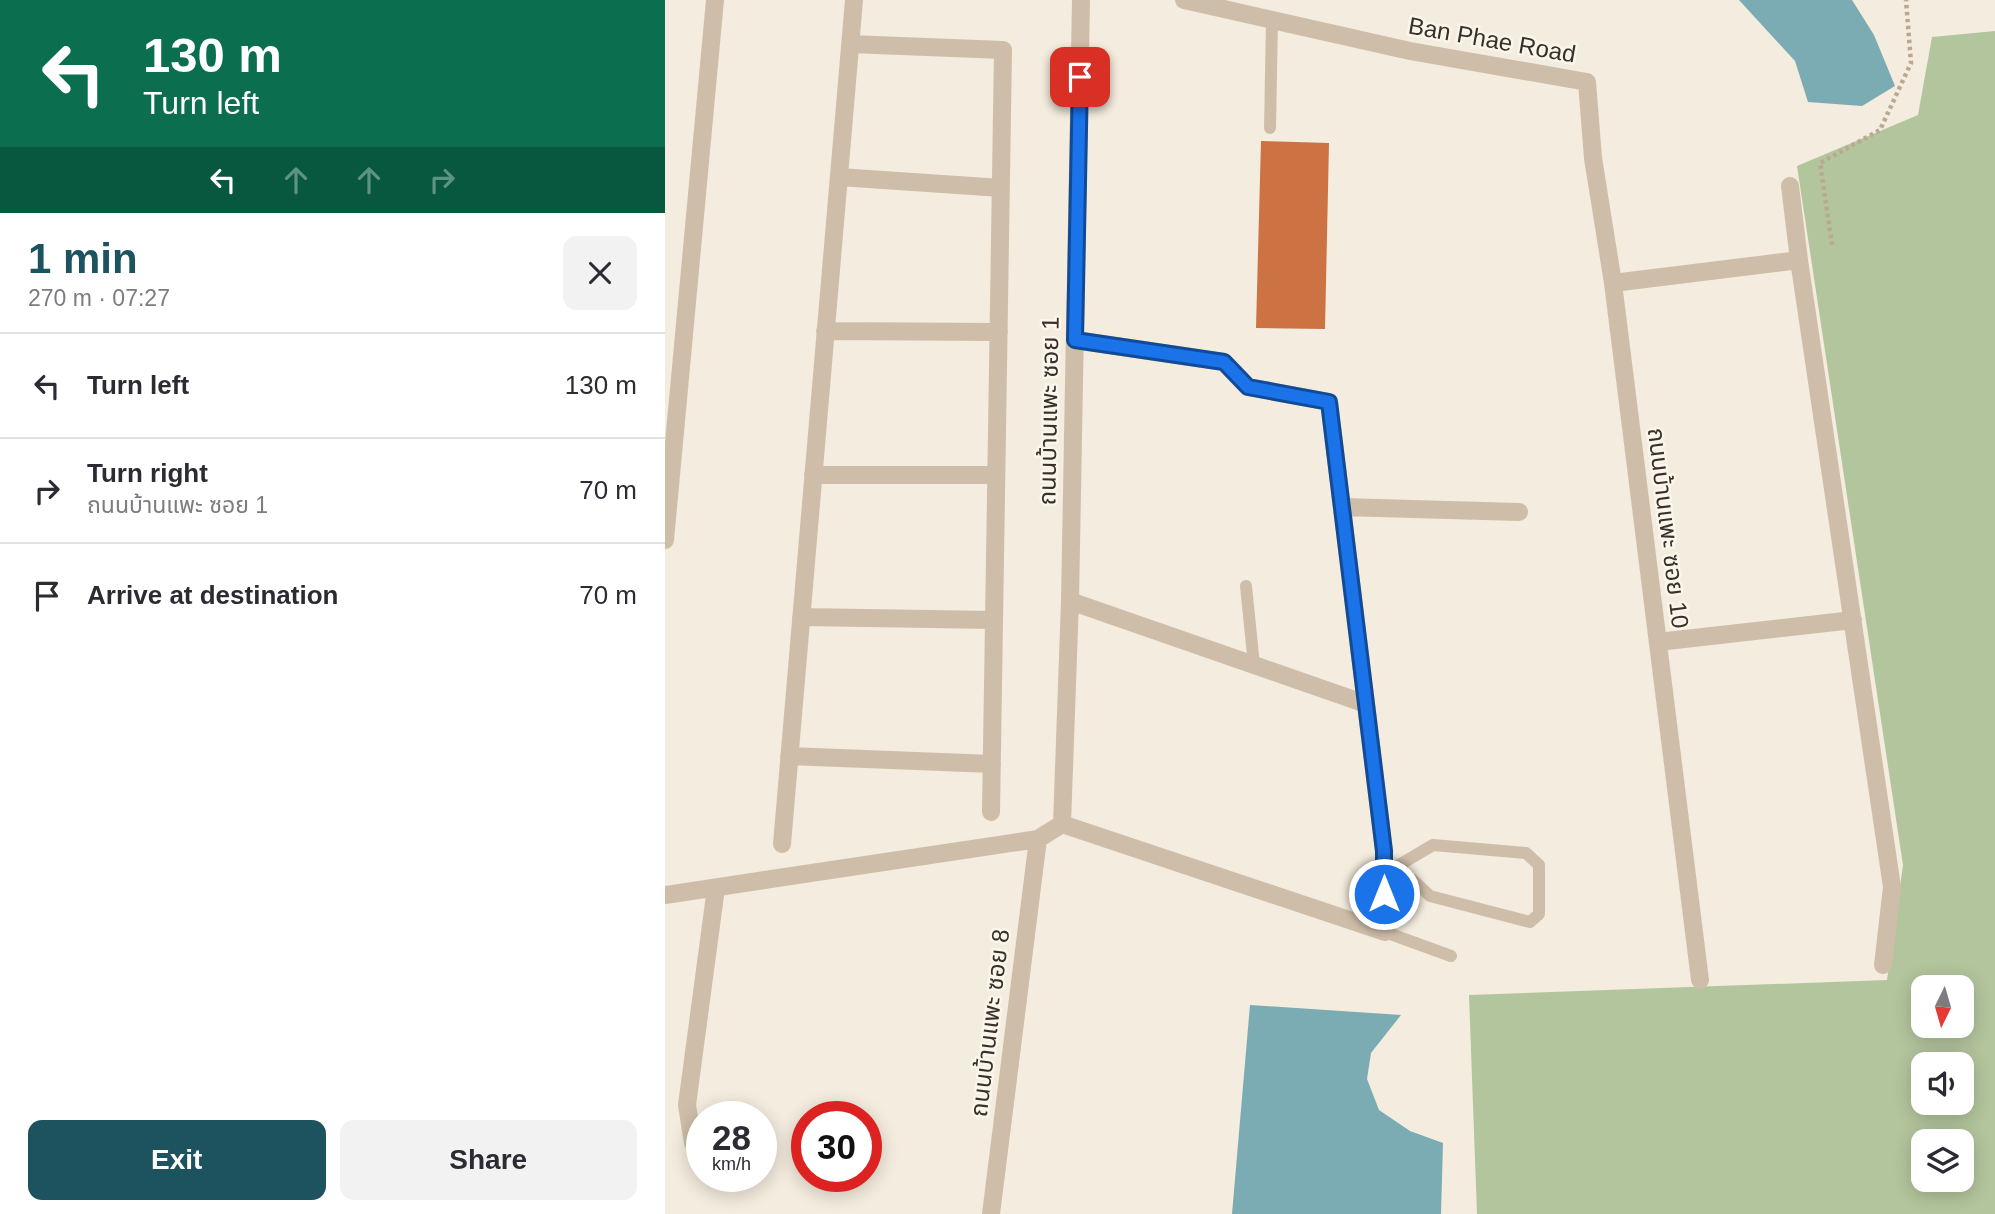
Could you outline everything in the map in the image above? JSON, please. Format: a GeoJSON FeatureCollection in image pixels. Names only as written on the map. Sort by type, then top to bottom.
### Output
{"type":"FeatureCollection","features":[{"type":"Feature","properties":{"kind":"street"},"geometry":{"type":"LineString","coordinates":[[665,540],[715,0]]}},
{"type":"Feature","properties":{"kind":"street"},"geometry":{"type":"LineString","coordinates":[[782,844],[854,0]]}},
{"type":"Feature","properties":{"kind":"street","name":"ถนนบ้านแพะ ซอย 1"},"geometry":{"type":"LineString","coordinates":[[1062,824],[1070,601],[1081,0]]}},
{"type":"Feature","properties":{"kind":"street","name":"Ban Phae Road"},"geometry":{"type":"LineString","coordinates":[[1184,0],[1410,51],[1587,82]]}},
{"type":"Feature","properties":{"kind":"street"},"geometry":{"type":"LineString","coordinates":[[850,44],[1003,50],[991,812]]}},
{"type":"Feature","properties":{"kind":"street","name":"ถนนบ้านแพะ ซอย 10"},"geometry":{"type":"LineString","coordinates":[[1587,82],[1593,158],[1613,282],[1700,980]]}},
{"type":"Feature","properties":{"kind":"street"},"geometry":{"type":"LineString","coordinates":[[839,177],[1001,188]]}},
{"type":"Feature","properties":{"kind":"street"},"geometry":{"type":"LineString","coordinates":[[1790,186],[1892,887],[1882,965]]}},
{"type":"Feature","properties":{"kind":"street"},"geometry":{"type":"LineString","coordinates":[[1613,282],[1799,260]]}},
{"type":"Feature","properties":{"kind":"street"},"geometry":{"type":"LineString","coordinates":[[825,331],[999,332]]}},
{"type":"Feature","properties":{"kind":"street"},"geometry":{"type":"LineString","coordinates":[[665,895],[1038,839],[1062,824],[1385,932],[1384,851],[1329,402],[1248,387],[1224,362],[1075,340]]}},
{"type":"Feature","properties":{"kind":"street"},"geometry":{"type":"LineString","coordinates":[[813,475],[996,475]]}},
{"type":"Feature","properties":{"kind":"street"},"geometry":{"type":"LineString","coordinates":[[1342,507],[1519,512]]}},
{"type":"Feature","properties":{"kind":"street"},"geometry":{"type":"LineString","coordinates":[[1070,601],[1367,704]]}},
{"type":"Feature","properties":{"kind":"street"},"geometry":{"type":"LineString","coordinates":[[801,617],[994,620]]}},
{"type":"Feature","properties":{"kind":"street"},"geometry":{"type":"LineString","coordinates":[[1658,642],[1853,620]]}},
{"type":"Feature","properties":{"kind":"street"},"geometry":{"type":"LineString","coordinates":[[789,756],[992,764]]}},
{"type":"Feature","properties":{"kind":"street","name":"ถนนบ้านแพะ ซอย 8"},"geometry":{"type":"LineString","coordinates":[[991,1214],[1038,839]]}},
{"type":"Feature","properties":{"kind":"street"},"geometry":{"type":"LineString","coordinates":[[688,1101],[716,888]]}},
{"type":"Feature","properties":{"kind":"lane"},"geometry":{"type":"LineString","coordinates":[[1271,128],[1272,21]]}},
{"type":"Feature","properties":{"kind":"lane"},"geometry":{"type":"LineString","coordinates":[[1246,586],[1254,665]]}},
{"type":"Feature","properties":{"kind":"lane"},"geometry":{"type":"LineString","coordinates":[[1433,845],[1526,853],[1539,865],[1539,914],[1530,922],[1430,896],[1413,880],[1384,874],[1433,845]]}},
{"type":"Feature","properties":{"kind":"lane"},"geometry":{"type":"LineString","coordinates":[[1385,932],[1451,956]]}},
{"type":"Feature","properties":{"kind":"path"},"geometry":{"type":"LineString","coordinates":[[1832,245],[1819,163],[1880,130],[1911,63],[1906,0]]}},
{"type":"Feature","properties":{"kind":"green space"},"geometry":{"type":"Polygon","coordinates":[[[1995,31],[1995,1214],[1477,1214],[1469,995],[1887,980],[1903,865],[1797,166],[1918,115],[1932,37],[1995,31]]]}},
{"type":"Feature","properties":{"kind":"water"},"geometry":{"type":"Polygon","coordinates":[[[1739,0],[1852,0],[1874,35],[1895,86],[1862,106],[1808,102],[1795,61],[1739,0]]]}},
{"type":"Feature","properties":{"kind":"water"},"geometry":{"type":"Polygon","coordinates":[[[1250,1005],[1401,1015],[1371,1053],[1367,1079],[1379,1110],[1410,1131],[1443,1143],[1441,1214],[1232,1214],[1250,1005]]]}},
{"type":"Feature","properties":{"kind":"building"},"geometry":{"type":"Polygon","coordinates":[[[1261,141],[1329,143],[1325,329],[1256,328],[1261,141]]]}},
{"type":"Feature","properties":{"kind":"route"},"geometry":{"type":"LineString","coordinates":[[1080,77],[1075,340],[1224,362],[1248,387],[1329,402],[1384,851],[1384,894]]}}]}
